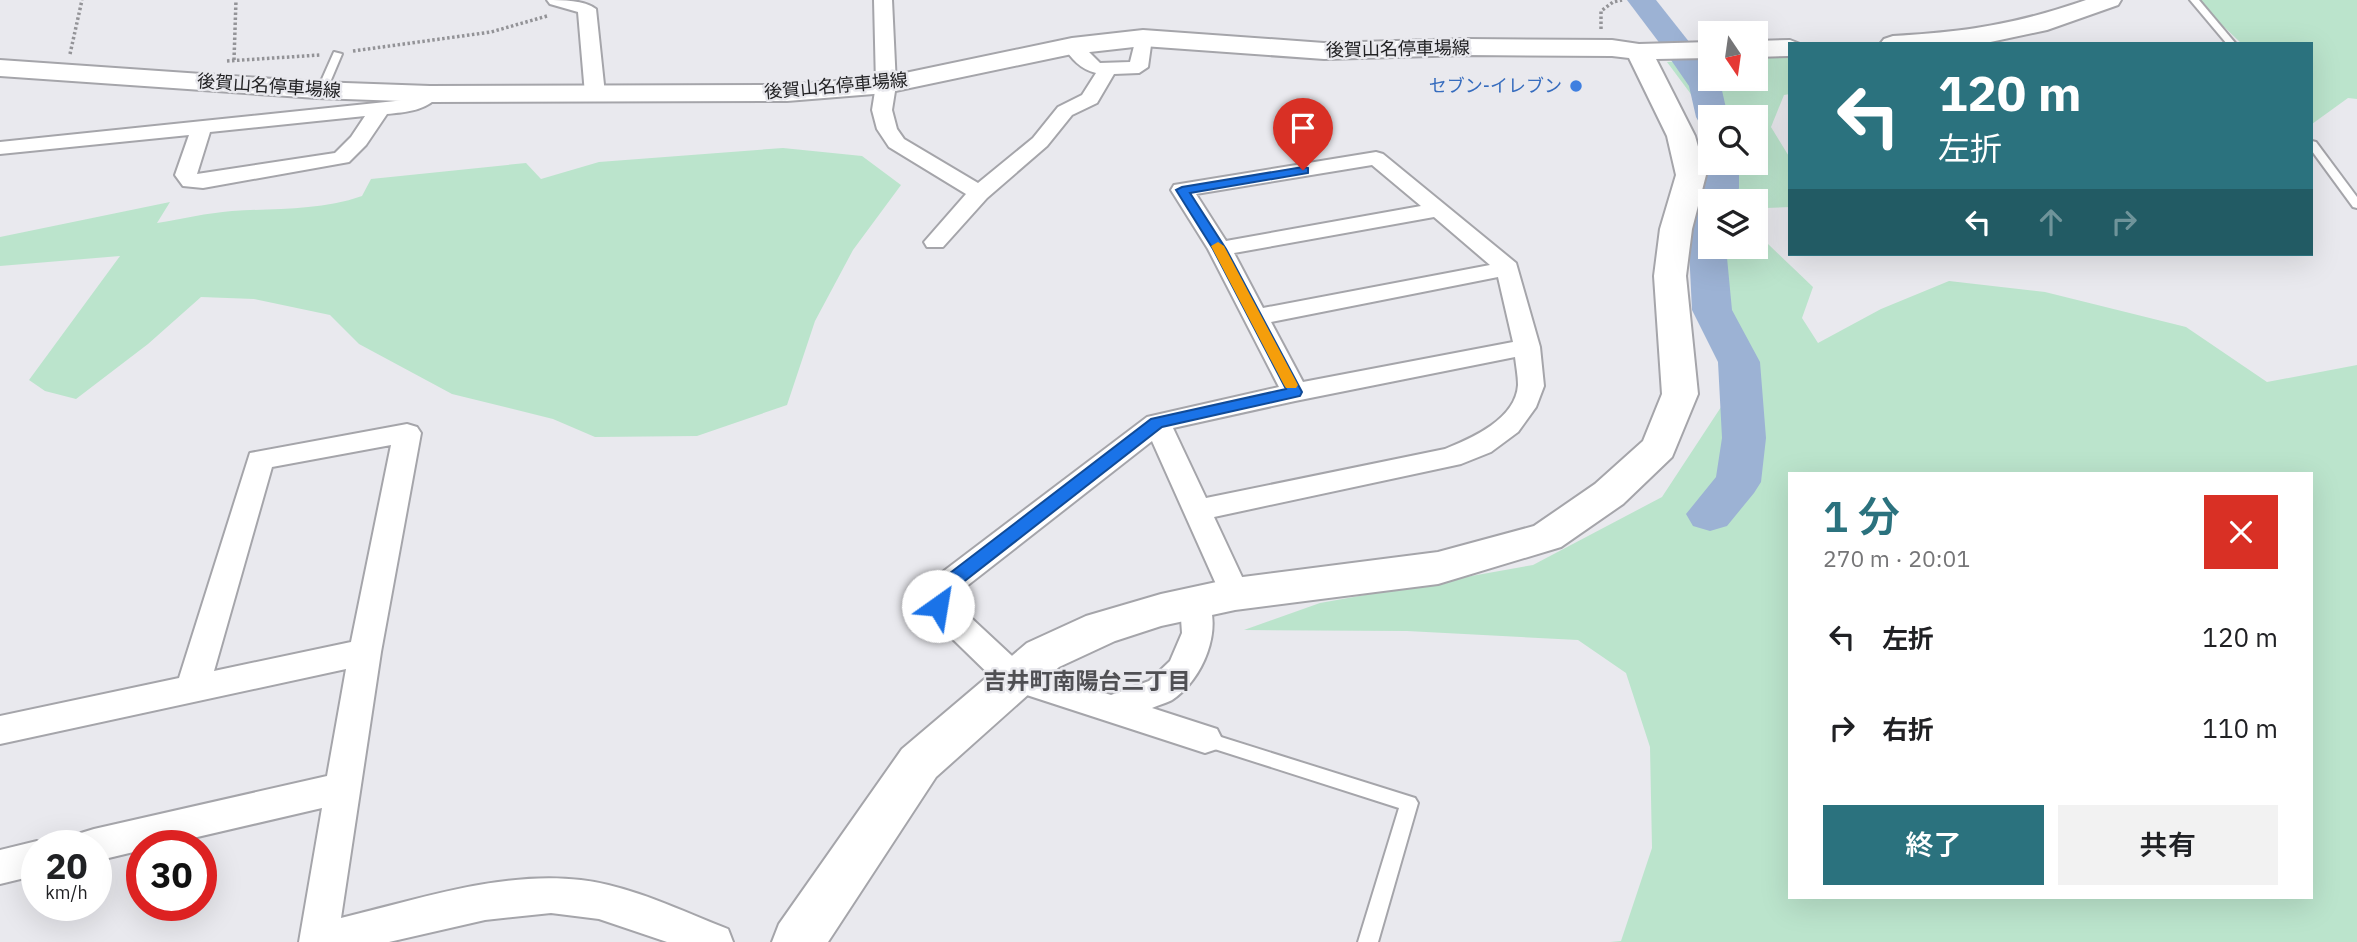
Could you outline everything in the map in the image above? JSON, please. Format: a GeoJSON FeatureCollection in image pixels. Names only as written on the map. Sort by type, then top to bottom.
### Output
{"type":"FeatureCollection","features":[{"type":"Feature","properties":{"kind":"main road"},"geometry":{"type":"LineString","coordinates":[[1927,42],[1961,40],[2038,25],[2109,0]]}},
{"type":"Feature","properties":{"kind":"main road","name":"後賀山名停車場線"},"geometry":{"type":"LineString","coordinates":[[0,68],[317,90],[430,93],[787,93],[886,85],[1072,47],[1143,38],[1324,51],[1467,47],[1698,50]]}},
{"type":"Feature","properties":{"kind":"main road"},"geometry":{"type":"LineString","coordinates":[[1768,49],[1788,48]]}},
{"type":"Feature","properties":{"kind":"main road"},"geometry":{"type":"LineString","coordinates":[[798,942],[919,763],[1043,655],[1101,628],[1161,610],[1235,594],[1438,568],[1547,537],[1609,494],[1659,448],[1680,394],[1670,276],[1676,229],[1691,175],[1681,136],[1625,50]]}},
{"type":"Feature","properties":{"kind":"street"},"geometry":{"type":"LineString","coordinates":[[556,0],[587,9],[595,93]]}},
{"type":"Feature","properties":{"kind":"street"},"geometry":{"type":"LineString","coordinates":[[883,0],[886,85],[882,110],[887,129],[896,143],[979,193]]}},
{"type":"Feature","properties":{"kind":"street"},"geometry":{"type":"LineString","coordinates":[[1072,47],[1082,61],[1092,68],[1139,67],[1143,38]]}},
{"type":"Feature","properties":{"kind":"street"},"geometry":{"type":"LineString","coordinates":[[935,242],[979,193],[1040,142],[1066,111],[1090,99],[1108,68]]}},
{"type":"Feature","properties":{"kind":"street"},"geometry":{"type":"LineString","coordinates":[[270,120],[288,112],[317,90]]}},
{"type":"Feature","properties":{"kind":"street"},"geometry":{"type":"LineString","coordinates":[[0,148],[407,106],[421,102],[430,93]]}},
{"type":"Feature","properties":{"kind":"street"},"geometry":{"type":"LineString","coordinates":[[202,127],[186,175],[191,181],[203,182],[342,159],[359,141],[380,108]]}},
{"type":"Feature","properties":{"kind":"street"},"geometry":{"type":"LineString","coordinates":[[1199,510],[1451,457],[1481,445],[1508,426],[1527,401],[1531,386],[1527,347],[1508,268],[1376,158],[1182,190],[1220,249],[1295,392]]}},
{"type":"Feature","properties":{"kind":"street"},"geometry":{"type":"LineString","coordinates":[[1220,249],[1437,210]]}},
{"type":"Feature","properties":{"kind":"street"},"geometry":{"type":"LineString","coordinates":[[1257,317],[1508,268]]}},
{"type":"Feature","properties":{"kind":"street"},"geometry":{"type":"LineString","coordinates":[[1205,738],[1014,678],[938,606],[939,591],[1157,423],[1295,392],[1527,347]]}},
{"type":"Feature","properties":{"kind":"street"},"geometry":{"type":"LineString","coordinates":[[1157,423],[1199,510],[1235,594]]}},
{"type":"Feature","properties":{"kind":"street"},"geometry":{"type":"LineString","coordinates":[[193,687],[260,460],[407,433],[365,652],[319,942],[485,902],[524,897],[581,898],[621,906],[666,934],[714,942]]}},
{"type":"Feature","properties":{"kind":"street"},"geometry":{"type":"LineString","coordinates":[[1113,709],[1161,690],[1182,669],[1198,633],[1195,604]]}},
{"type":"Feature","properties":{"kind":"street"},"geometry":{"type":"LineString","coordinates":[[0,730],[365,652]]}},
{"type":"Feature","properties":{"kind":"street"},"geometry":{"type":"LineString","coordinates":[[112,841],[344,788]]}},
{"type":"Feature","properties":{"kind":"street"},"geometry":{"type":"LineString","coordinates":[[0,867],[21,862]]}},
{"type":"Feature","properties":{"kind":"lane"},"geometry":{"type":"LineString","coordinates":[[2194,0],[2230,42]]}},
{"type":"Feature","properties":{"kind":"lane"},"geometry":{"type":"LineString","coordinates":[[317,90],[326,80],[337,54]]}},
{"type":"Feature","properties":{"kind":"lane"},"geometry":{"type":"LineString","coordinates":[[2313,145],[2357,205]]}},
{"type":"Feature","properties":{"kind":"lane"},"geometry":{"type":"LineString","coordinates":[[1205,738],[1409,803],[1368,942]]}},
{"type":"Feature","properties":{"kind":"path"},"geometry":{"type":"LineString","coordinates":[[65,72],[82,0]]}},
{"type":"Feature","properties":{"kind":"path"},"geometry":{"type":"LineString","coordinates":[[234,60],[236,0]]}},
{"type":"Feature","properties":{"kind":"path"},"geometry":{"type":"LineString","coordinates":[[1622,0],[1606,5],[1601,11],[1601,28],[1625,50]]}},
{"type":"Feature","properties":{"kind":"green space"},"geometry":{"type":"Polygon","coordinates":[[[2196,0],[2357,0],[2357,99],[2348,98],[2313,123],[2313,42],[2240,42],[2196,0]]]}},
{"type":"Feature","properties":{"kind":"green space"},"geometry":{"type":"Polygon","coordinates":[[[1768,55],[1788,55],[1788,94],[1784,95],[1771,127],[1788,155],[1788,207],[1768,208],[1768,189],[1716,189],[1714,175],[1768,175],[1768,105],[1699,105],[1667,62],[1698,60],[1698,91],[1768,91],[1768,55]]]}},
{"type":"Feature","properties":{"kind":"green space"},"geometry":{"type":"Polygon","coordinates":[[[783,148],[862,156],[901,185],[853,250],[815,321],[787,405],[697,436],[595,437],[553,419],[452,394],[359,344],[330,315],[254,299],[201,297],[148,344],[76,399],[45,391],[29,380],[120,256],[0,266],[0,237],[170,202],[157,223],[223,212],[297,208],[346,201],[362,196],[371,179],[526,163],[541,179],[599,162],[783,148]]]}},
{"type":"Feature","properties":{"kind":"green space"},"geometry":{"type":"Polygon","coordinates":[[[1768,244],[1813,287],[1802,318],[1818,343],[1881,309],[1949,281],[2045,292],[2186,327],[2267,382],[2357,365],[2357,942],[1610,942],[1621,941],[1652,848],[1650,747],[1626,673],[1578,640],[1407,631],[1244,630],[1320,603],[1533,565],[1662,497],[1723,404],[1715,331],[1727,266],[1726,259],[1768,259],[1768,244]]]}},
{"type":"Feature","properties":{"kind":"waterway"},"geometry":{"type":"LineString","coordinates":[[1641,0],[1675,43]]}},
{"type":"Feature","properties":{"kind":"waterway"},"geometry":{"type":"LineString","coordinates":[[1686,60],[1705,86],[1709,105]]}},
{"type":"Feature","properties":{"kind":"waterway"},"geometry":{"type":"LineString","coordinates":[[1721,189],[1722,175]]}},
{"type":"Feature","properties":{"kind":"waterway"},"geometry":{"type":"LineString","coordinates":[[1708,259],[1712,310],[1739,362],[1744,438],[1738,482],[1710,514]]}},
{"type":"Feature","properties":{"kind":"slow traffic"},"geometry":{"type":"LineString","coordinates":[[1218,246],[1291,385]]}},
{"type":"Feature","properties":{"kind":"place","name":"セブン-イレブン"},"geometry":{"type":"Point","coordinates":[1576,86]}},
{"type":"Feature","properties":{"kind":"district","name":"吉井町南陽台三丁目"},"geometry":{"type":"Point","coordinates":[1087,681]}},
{"type":"Feature","properties":{"kind":"route"},"geometry":{"type":"LineString","coordinates":[[938,606],[939,591],[1157,423],[1295,392],[1220,249],[1182,190],[1303,170]]}}]}
